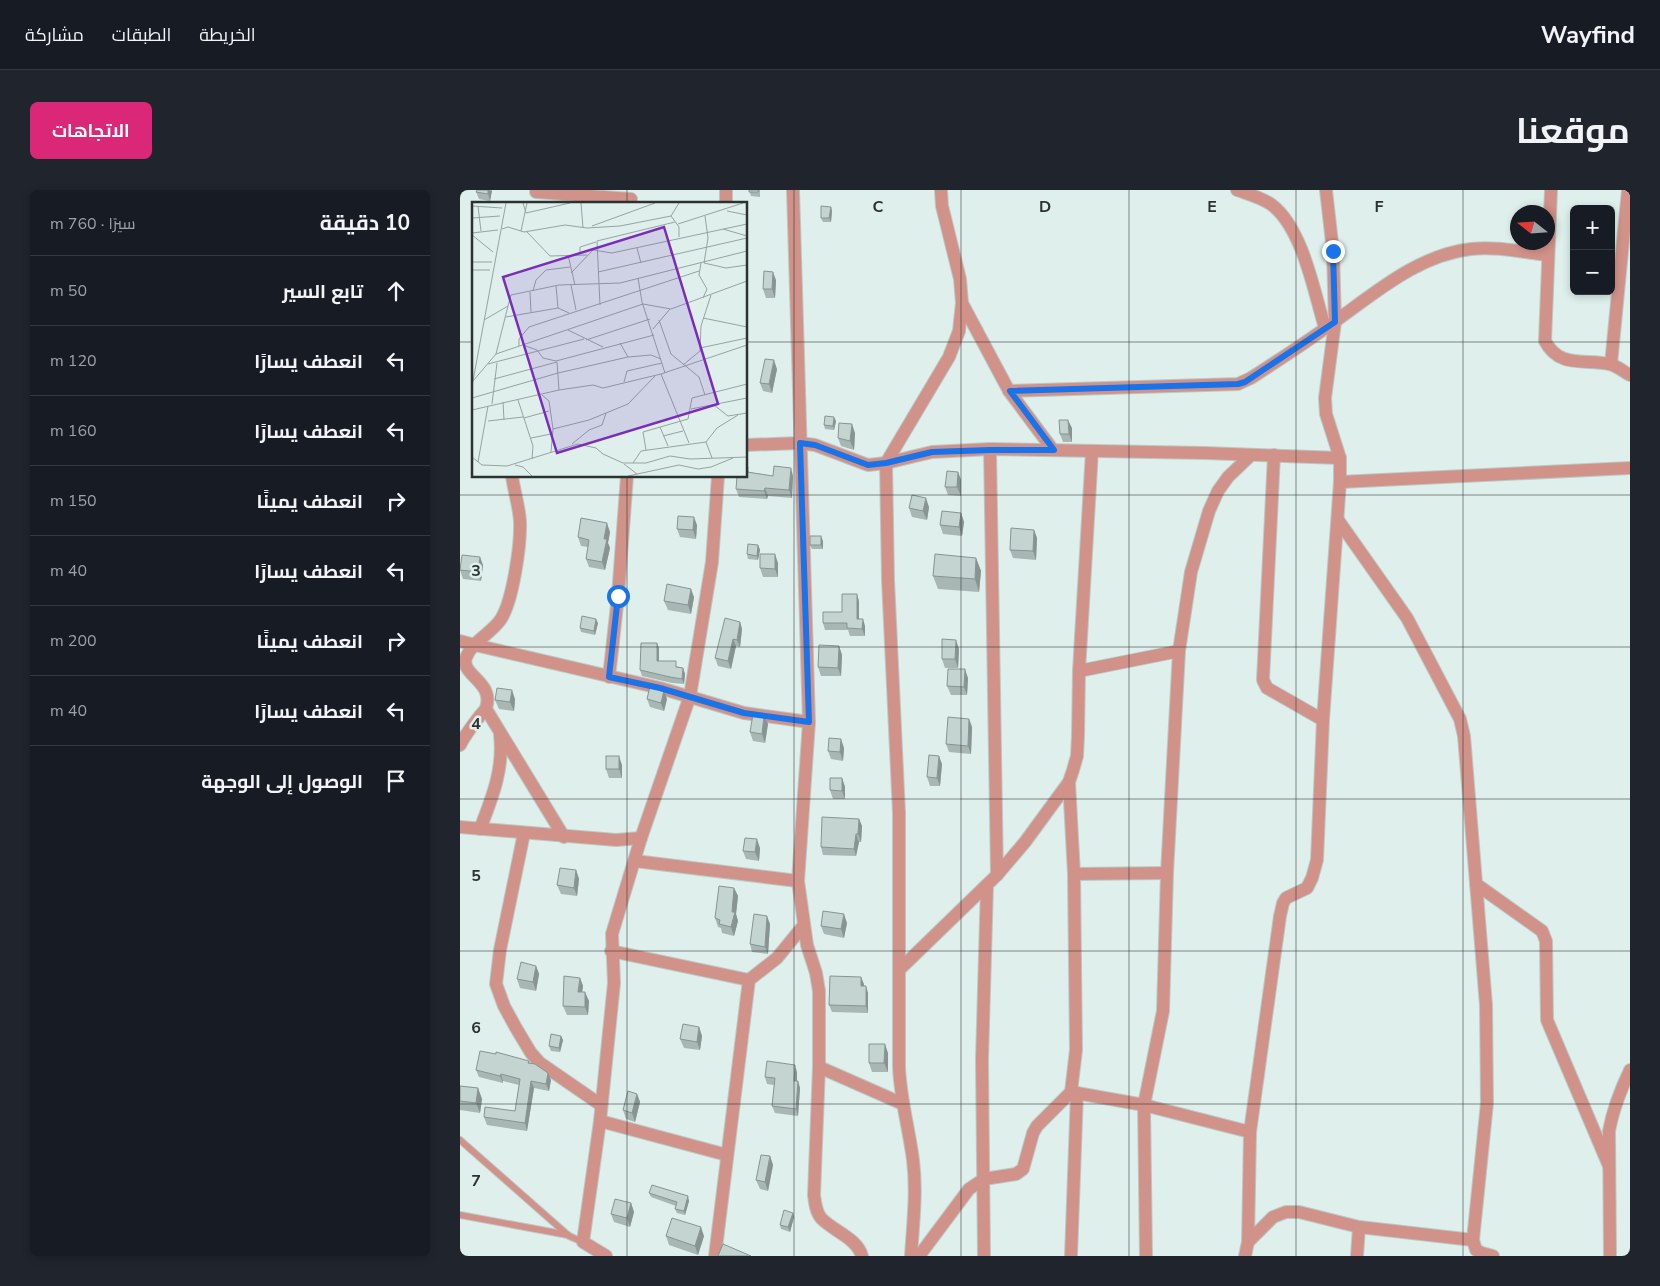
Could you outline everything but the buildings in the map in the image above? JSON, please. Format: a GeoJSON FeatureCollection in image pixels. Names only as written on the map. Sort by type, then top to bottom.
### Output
{"type":"FeatureCollection","features":[{"type":"Feature","properties":{"kind":"street"},"geometry":{"type":"LineString","coordinates":[[793,190],[809,722],[798,881],[804,925],[819,990],[819,1067],[814,1195],[820,1217],[854,1243],[862,1256]]}},
{"type":"Feature","properties":{"kind":"street"},"geometry":{"type":"LineString","coordinates":[[911,1256],[915,1192],[913,1161],[900,1090],[898,1066],[899,813],[888,580],[886,463],[949,358],[959,331],[962,303],[960,279],[942,206],[941,190]]}},
{"type":"Feature","properties":{"kind":"street"},"geometry":{"type":"LineString","coordinates":[[1237,190],[1254,193],[1272,205],[1286,220],[1301,246],[1330,325]]}},
{"type":"Feature","properties":{"kind":"street"},"geometry":{"type":"LineString","coordinates":[[1245,1256],[1248,1242],[1250,1132],[1280,916],[1286,898],[1307,888],[1317,860],[1323,720],[1340,482],[1340,458],[1326,414],[1324,398],[1330,325],[1333,251],[1326,190]]}},
{"type":"Feature","properties":{"kind":"street"},"geometry":{"type":"LineString","coordinates":[[1551,190],[1544,341],[1549,349],[1558,357],[1571,361],[1611,364],[1630,375]]}},
{"type":"Feature","properties":{"kind":"street"},"geometry":{"type":"LineString","coordinates":[[1611,364],[1628,221],[1628,190]]}},
{"type":"Feature","properties":{"kind":"street"},"geometry":{"type":"LineString","coordinates":[[536,195],[631,198]]}},
{"type":"Feature","properties":{"kind":"street"},"geometry":{"type":"LineString","coordinates":[[1010,391],[1238,384],[1251,378],[1330,325],[1377,290],[1429,260],[1471,249],[1547,255]]}},
{"type":"Feature","properties":{"kind":"street"},"geometry":{"type":"LineString","coordinates":[[962,303],[1010,391],[1054,450]]}},
{"type":"Feature","properties":{"kind":"street"},"geometry":{"type":"LineString","coordinates":[[748,444],[800,443],[815,445],[868,465],[886,463],[932,452],[990,450],[1340,458]]}},
{"type":"Feature","properties":{"kind":"street"},"geometry":{"type":"LineString","coordinates":[[990,450],[997,875]]}},
{"type":"Feature","properties":{"kind":"street"},"geometry":{"type":"LineString","coordinates":[[898,970],[997,875],[1025,842],[1069,782],[1077,756],[1079,671],[1092,451]]}},
{"type":"Feature","properties":{"kind":"street"},"geometry":{"type":"LineString","coordinates":[[1146,1256],[1144,1105],[1163,1011],[1167,872],[1179,651],[1191,572],[1209,511],[1218,491],[1228,476],[1251,455]]}},
{"type":"Feature","properties":{"kind":"street"},"geometry":{"type":"LineString","coordinates":[[1274,456],[1264,680],[1267,688],[1323,720]]}},
{"type":"Feature","properties":{"kind":"street"},"geometry":{"type":"LineString","coordinates":[[1340,482],[1630,468]]}},
{"type":"Feature","properties":{"kind":"street"},"geometry":{"type":"LineString","coordinates":[[460,746],[486,709],[487,699],[485,688],[468,670],[465,662],[468,654],[502,618],[512,585],[520,522],[512,478]]}},
{"type":"Feature","properties":{"kind":"street"},"geometry":{"type":"LineString","coordinates":[[609,677],[618,596],[627,478]]}},
{"type":"Feature","properties":{"kind":"street"},"geometry":{"type":"LineString","coordinates":[[606,1256],[583,1242],[600,1121],[614,983],[612,934],[690,696],[709,586],[718,478]]}},
{"type":"Feature","properties":{"kind":"street"},"geometry":{"type":"LineString","coordinates":[[1338,520],[1407,618],[1460,719],[1464,736],[1486,1005],[1487,1103],[1472,1240],[1476,1250],[1482,1254],[1493,1256]]}},
{"type":"Feature","properties":{"kind":"street"},"geometry":{"type":"LineString","coordinates":[[460,641],[660,688],[744,713],[809,722]]}},
{"type":"Feature","properties":{"kind":"street"},"geometry":{"type":"LineString","coordinates":[[1079,671],[1179,651]]}},
{"type":"Feature","properties":{"kind":"street"},"geometry":{"type":"LineString","coordinates":[[486,709],[564,838]]}},
{"type":"Feature","properties":{"kind":"street"},"geometry":{"type":"LineString","coordinates":[[480,829],[500,774],[502,748],[499,731]]}},
{"type":"Feature","properties":{"kind":"street"},"geometry":{"type":"LineString","coordinates":[[1069,782],[1074,874],[1076,1050],[1071,1256]]}},
{"type":"Feature","properties":{"kind":"street"},"geometry":{"type":"LineString","coordinates":[[460,828],[564,838],[616,840],[642,838]]}},
{"type":"Feature","properties":{"kind":"street"},"geometry":{"type":"LineString","coordinates":[[524,833],[500,950],[496,984],[504,1006],[516,1028],[540,1063],[601,1105]]}},
{"type":"Feature","properties":{"kind":"street"},"geometry":{"type":"LineString","coordinates":[[635,860],[798,881]]}},
{"type":"Feature","properties":{"kind":"street"},"geometry":{"type":"LineString","coordinates":[[1074,874],[1167,872]]}},
{"type":"Feature","properties":{"kind":"street"},"geometry":{"type":"LineString","coordinates":[[1476,884],[1542,931],[1546,941],[1547,1020],[1609,1166]]}},
{"type":"Feature","properties":{"kind":"street"},"geometry":{"type":"LineString","coordinates":[[984,1256],[982,1060],[987,885]]}},
{"type":"Feature","properties":{"kind":"street"},"geometry":{"type":"LineString","coordinates":[[715,1256],[749,980],[777,958],[804,925]]}},
{"type":"Feature","properties":{"kind":"street"},"geometry":{"type":"LineString","coordinates":[[612,951],[749,980]]}},
{"type":"Feature","properties":{"kind":"street"},"geometry":{"type":"LineString","coordinates":[[819,1067],[903,1104]]}},
{"type":"Feature","properties":{"kind":"street"},"geometry":{"type":"LineString","coordinates":[[1610,1256],[1609,1131],[1618,1094],[1630,1070]]}},
{"type":"Feature","properties":{"kind":"street"},"geometry":{"type":"LineString","coordinates":[[1074,1092],[1144,1105],[1250,1132]]}},
{"type":"Feature","properties":{"kind":"street"},"geometry":{"type":"LineString","coordinates":[[919,1256],[969,1189],[984,1179],[1016,1174],[1022,1169],[1037,1126],[1074,1092]]}},
{"type":"Feature","properties":{"kind":"street"},"geometry":{"type":"LineString","coordinates":[[600,1121],[727,1155]]}},
{"type":"Feature","properties":{"kind":"street"},"geometry":{"type":"LineString","coordinates":[[1248,1242],[1273,1217],[1286,1212],[1299,1212],[1359,1227],[1472,1240]]}},
{"type":"Feature","properties":{"kind":"street"},"geometry":{"type":"LineString","coordinates":[[1357,1256],[1359,1227]]}},
{"type":"Feature","properties":{"kind":"lane"},"geometry":{"type":"LineString","coordinates":[[460,1140],[570,1236]]}},
{"type":"Feature","properties":{"kind":"lane"},"geometry":{"type":"LineString","coordinates":[[460,1215],[570,1236],[583,1242]]}},
{"type":"Feature","properties":{"kind":"route"},"geometry":{"type":"LineString","coordinates":[[618,596],[609,677],[660,688],[744,713],[809,722],[800,443],[815,445],[868,465],[886,463],[932,452],[1054,450],[1010,391],[1238,384],[1245,382],[1335,322],[1333,251]]}}]}
